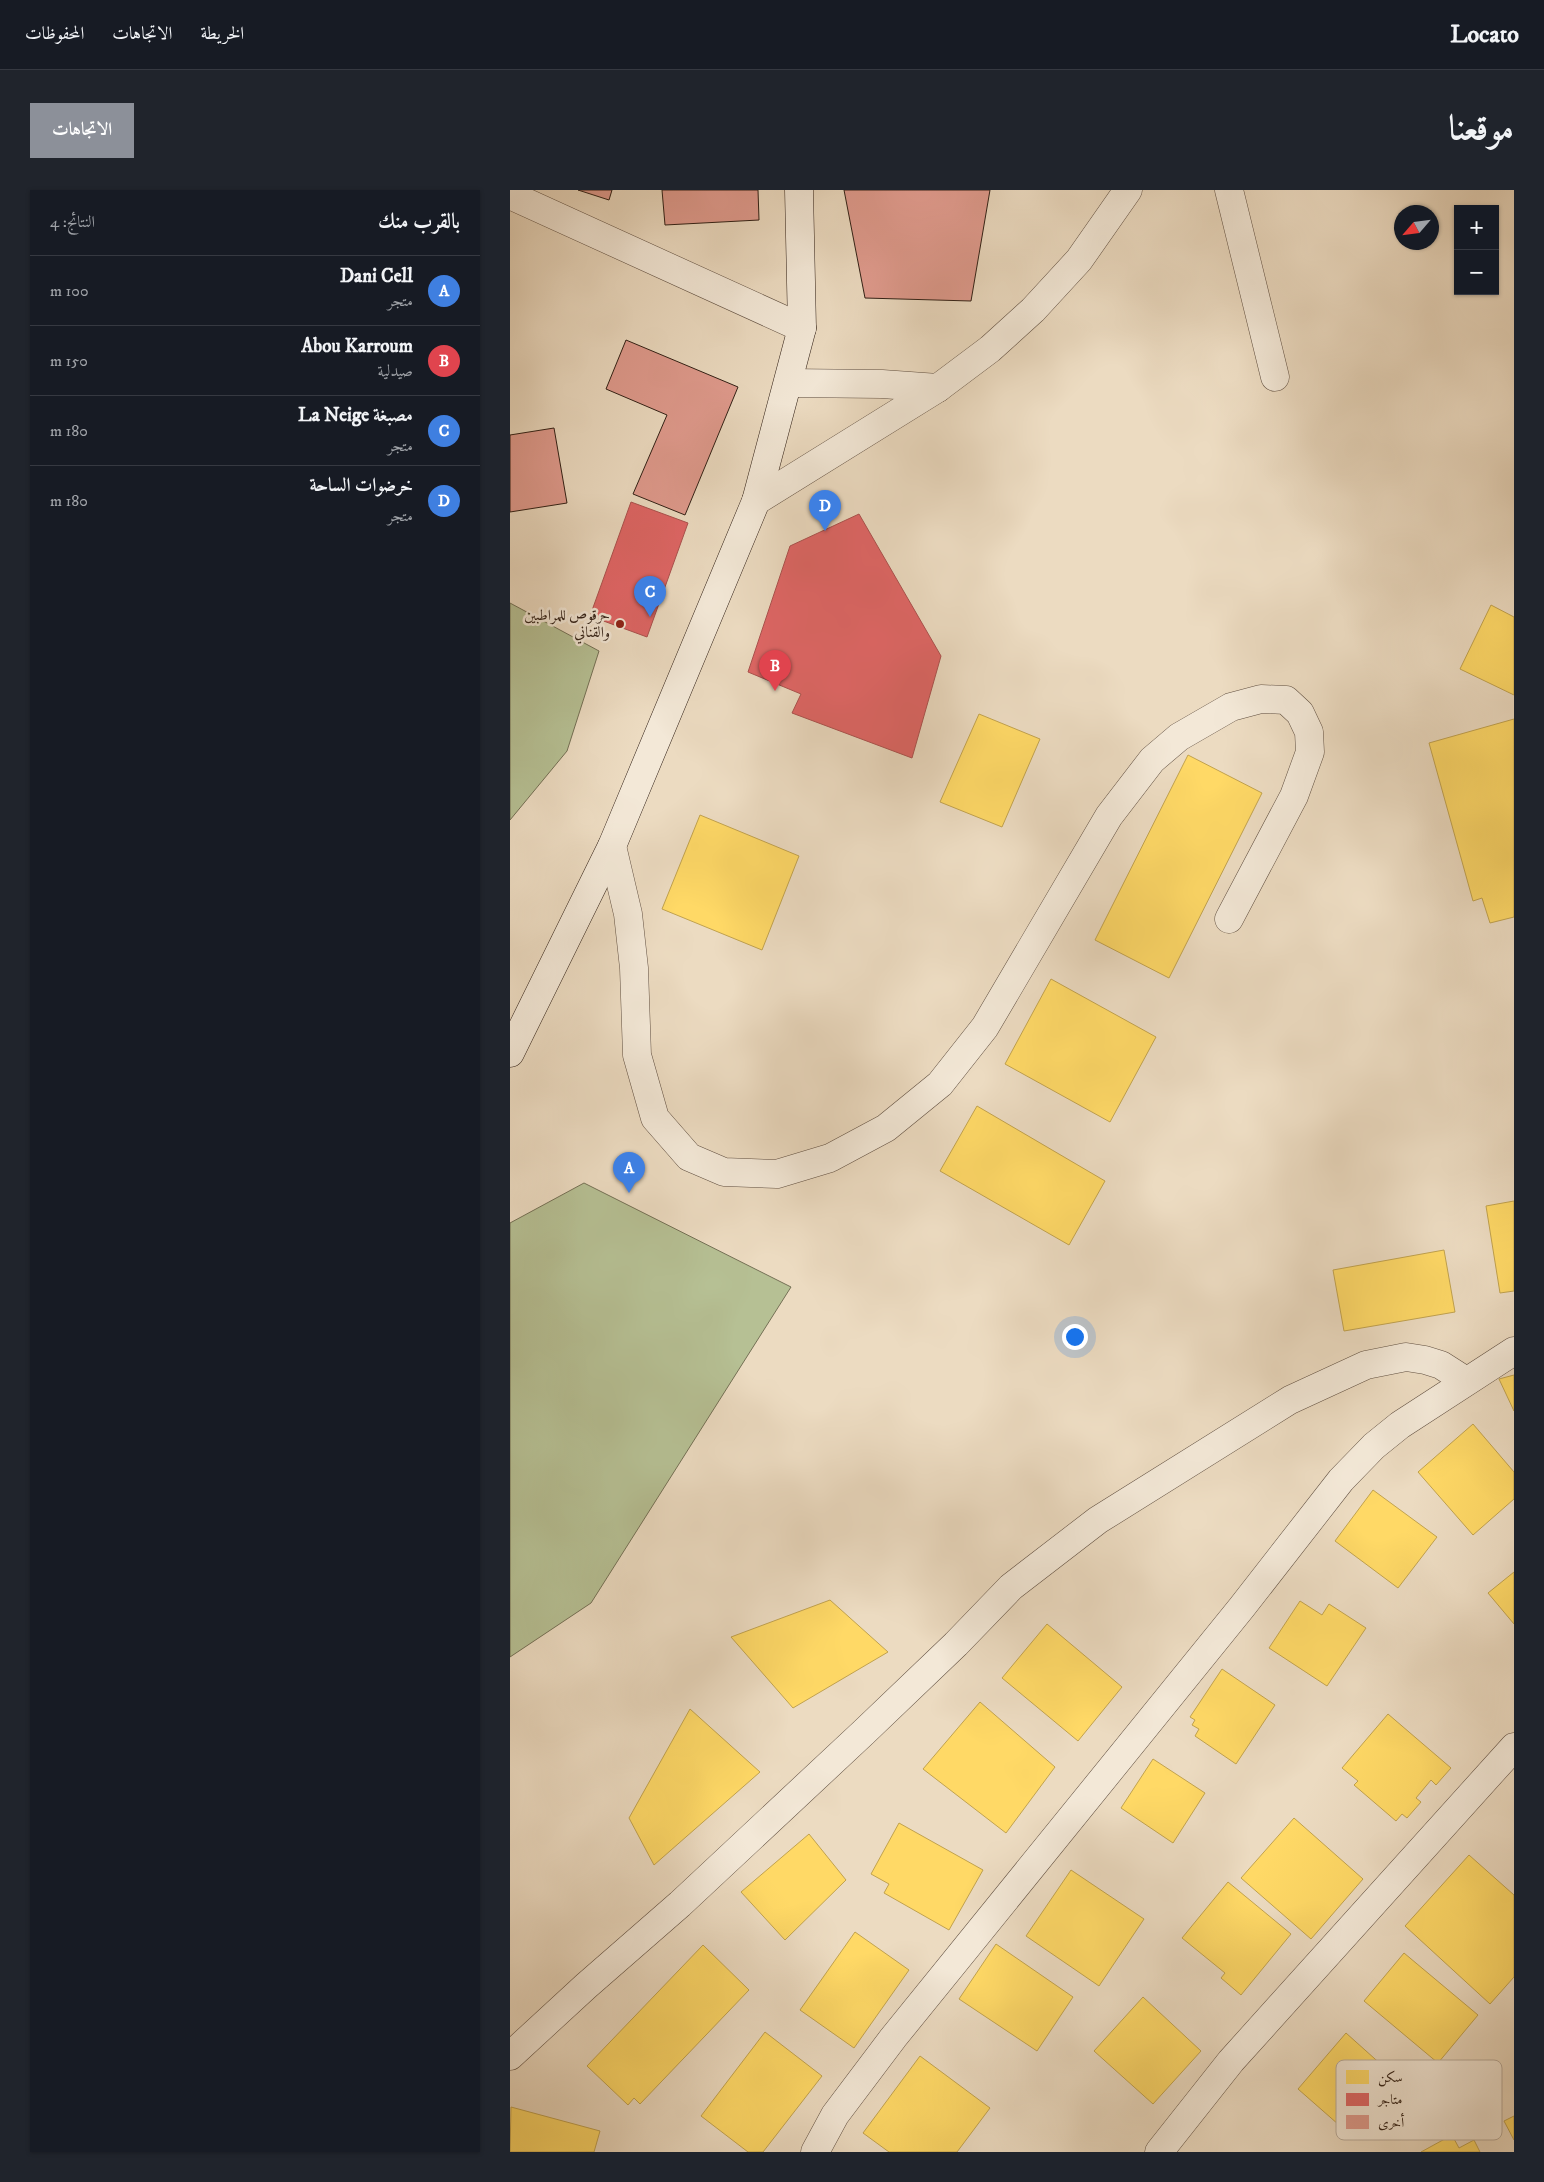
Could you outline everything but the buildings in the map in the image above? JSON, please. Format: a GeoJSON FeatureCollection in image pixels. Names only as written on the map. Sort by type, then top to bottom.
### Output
{"type":"FeatureCollection","features":[{"type":"Feature","properties":{"kind":"street"},"geometry":{"type":"LineString","coordinates":[[510,1053],[612,846],[756,501],[802,328],[799,190]]}},
{"type":"Feature","properties":{"kind":"street"},"geometry":{"type":"LineString","coordinates":[[756,501],[938,388],[990,349],[1033,310],[1080,260],[1128,190]]}},
{"type":"Feature","properties":{"kind":"street"},"geometry":{"type":"LineString","coordinates":[[1229,190],[1275,377]]}},
{"type":"Feature","properties":{"kind":"street"},"geometry":{"type":"LineString","coordinates":[[510,195],[802,328]]}},
{"type":"Feature","properties":{"kind":"street"},"geometry":{"type":"LineString","coordinates":[[788,383],[882,384],[938,388]]}},
{"type":"Feature","properties":{"kind":"street"},"geometry":{"type":"LineString","coordinates":[[612,846],[628,914],[634,968],[637,1055],[654,1118],[689,1157],[724,1172],[777,1174],[830,1158],[886,1128],[940,1084],[985,1027],[1109,816],[1152,760],[1179,737],[1231,707],[1261,699],[1286,700],[1300,714],[1309,732],[1310,752],[1294,796],[1229,919]]}},
{"type":"Feature","properties":{"kind":"street"},"geometry":{"type":"LineString","coordinates":[[815,2152],[835,2115],[893,2038],[1242,1607],[1341,1480],[1374,1446],[1400,1425],[1514,1351]]}},
{"type":"Feature","properties":{"kind":"street"},"geometry":{"type":"LineString","coordinates":[[510,2056],[586,1986],[680,1904],[864,1732],[956,1644],[1011,1587],[1098,1520],[1290,1400],[1366,1365],[1406,1357],[1425,1360],[1441,1365],[1466,1381]]}},
{"type":"Feature","properties":{"kind":"street"},"geometry":{"type":"LineString","coordinates":[[1159,2152],[1231,2061],[1514,1747]]}},
{"type":"Feature","properties":{"kind":"green space"},"geometry":{"type":"Polygon","coordinates":[[[510,603],[599,651],[567,751],[510,820],[510,603]]]}},
{"type":"Feature","properties":{"kind":"green space"},"geometry":{"type":"Polygon","coordinates":[[[584,1183],[791,1287],[591,1603],[510,1657],[510,1223],[584,1183]]]}},
{"type":"Feature","properties":{"kind":"place","name":"خرضوات الساحة"},"geometry":{"type":"Point","coordinates":[825,531]}},
{"type":"Feature","properties":{"kind":"place","name":"مصبغة La Neige"},"geometry":{"type":"Point","coordinates":[650,617]}},
{"type":"Feature","properties":{"kind":"place","name":"حرقوص للمراطبين والقناني"},"geometry":{"type":"Point","coordinates":[620,624]}},
{"type":"Feature","properties":{"kind":"place","name":"Abou Karroum"},"geometry":{"type":"Point","coordinates":[775,691]}},
{"type":"Feature","properties":{"kind":"place","name":"Dani Cell"},"geometry":{"type":"Point","coordinates":[629,1193]}}]}
